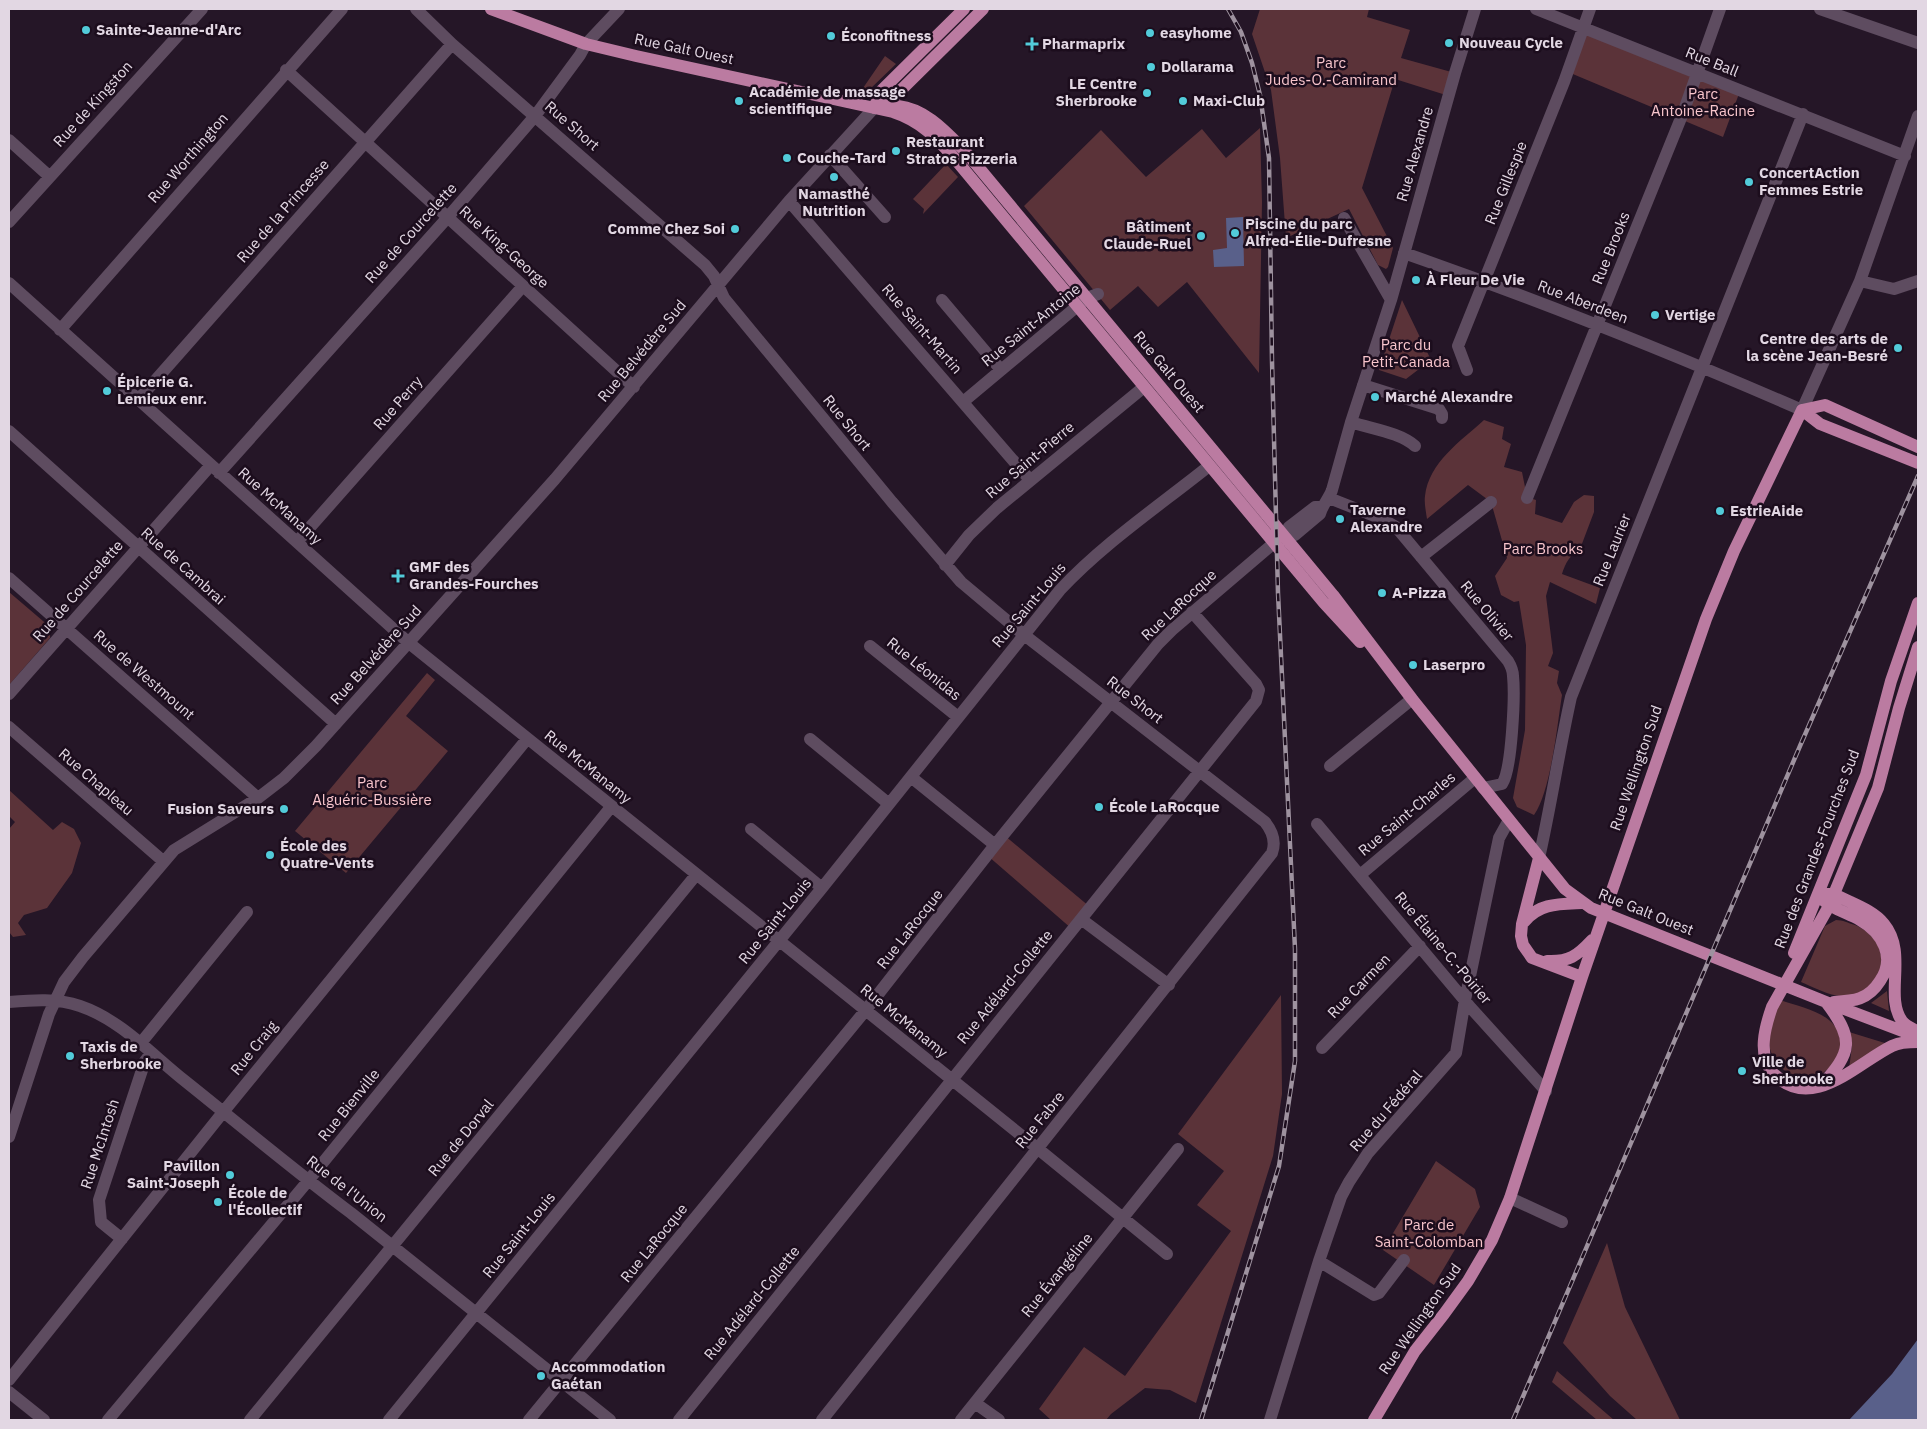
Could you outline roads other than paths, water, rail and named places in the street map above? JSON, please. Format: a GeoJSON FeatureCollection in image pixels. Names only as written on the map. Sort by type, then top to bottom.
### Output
{"type":"FeatureCollection","features":[{"type":"Feature","properties":{"kind":"main road","name":"Rue Galt Ouest"},"geometry":{"type":"LineString","coordinates":[[491,9],[586,44],[874,108],[902,115],[920,124],[934,136],[1087,299],[1279,539]]}},
{"type":"Feature","properties":{"kind":"main road","name":"Rue Belvédère Sud"},"geometry":{"type":"LineString","coordinates":[[874,108],[881,91],[964,9]]}},
{"type":"Feature","properties":{"kind":"main road","name":"Rue Belvédère Sud"},"geometry":{"type":"LineString","coordinates":[[874,108],[896,95],[984,9]]}},
{"type":"Feature","properties":{"kind":"main road","name":"Rue Galt Ouest"},"geometry":{"type":"LineString","coordinates":[[1087,299],[1144,387],[1209,466],[1333,595],[1412,699],[1565,889],[1586,905],[1918,1037]]}},
{"type":"Feature","properties":{"kind":"main road"},"geometry":{"type":"LineString","coordinates":[[1802,410],[1825,406],[1918,447]]}},
{"type":"Feature","properties":{"kind":"main road","name":"Rue Aberdeen"},"geometry":{"type":"LineString","coordinates":[[1802,410],[1820,424],[1918,463]]}},
{"type":"Feature","properties":{"kind":"main road","name":"Rue Wellington Sud"},"geometry":{"type":"LineString","coordinates":[[1374,1420],[1415,1351],[1468,1281],[1492,1240],[1510,1198],[1582,977],[1682,684],[1734,551],[1802,410]]}},
{"type":"Feature","properties":{"kind":"main road","name":"Rue des Grandes-Fourches Sud"},"geometry":{"type":"LineString","coordinates":[[1820,1086],[1806,1088],[1792,1086],[1773,1072],[1764,1054],[1765,1030],[1772,1007],[1866,775],[1891,681],[1918,604]]}},
{"type":"Feature","properties":{"kind":"main road","name":"Rue des Grandes-Fourches Sud"},"geometry":{"type":"LineString","coordinates":[[1780,990],[1831,900],[1878,788],[1899,708],[1918,647]]}},
{"type":"Feature","properties":{"kind":"main road","name":"Rue Laurier"},"geometry":{"type":"LineString","coordinates":[[1539,858],[1522,924],[1521,936],[1523,945],[1532,958],[1582,977]]}},
{"type":"Feature","properties":{"kind":"main road"},"geometry":{"type":"LineString","coordinates":[[1817,895],[1871,913],[1886,926],[1896,953],[1896,998],[1899,1015],[1903,1022],[1918,1033]]}},
{"type":"Feature","properties":{"kind":"main road"},"geometry":{"type":"LineString","coordinates":[[1826,1002],[1854,1001],[1865,996],[1881,979],[1888,962],[1885,945],[1875,931],[1831,900]]}},
{"type":"Feature","properties":{"kind":"main road"},"geometry":{"type":"LineString","coordinates":[[1522,924],[1530,914],[1546,906],[1556,904],[1586,905]]}},
{"type":"Feature","properties":{"kind":"main road"},"geometry":{"type":"LineString","coordinates":[[1539,961],[1567,960],[1579,954],[1596,936]]}},
{"type":"Feature","properties":{"kind":"main road"},"geometry":{"type":"LineString","coordinates":[[1820,1086],[1840,1065],[1845,1056],[1846,1047],[1845,1033],[1840,1020],[1826,1002]]}},
{"type":"Feature","properties":{"kind":"main road"},"geometry":{"type":"LineString","coordinates":[[1820,1086],[1833,1083],[1892,1046],[1906,1042],[1918,1042]]}},
{"type":"Feature","properties":{"kind":"street","name":"Rue de Kingston"},"geometry":{"type":"LineString","coordinates":[[9,222],[202,9]]}},
{"type":"Feature","properties":{"kind":"street","name":"Rue Worthington"},"geometry":{"type":"LineString","coordinates":[[60,330],[286,70],[342,9]]}},
{"type":"Feature","properties":{"kind":"street","name":"Rue Short"},"geometry":{"type":"LineString","coordinates":[[416,9],[452,44],[705,265],[718,284],[724,298],[945,566],[961,582],[1023,634],[1264,822],[1273,836]]}},
{"type":"Feature","properties":{"kind":"street","name":"Rue de Courcelette"},"geometry":{"type":"LineString","coordinates":[[9,694],[138,547],[215,469],[448,218],[535,116],[586,44],[619,9]]}},
{"type":"Feature","properties":{"kind":"street","name":"Rue Alexandre"},"geometry":{"type":"LineString","coordinates":[[1279,539],[1295,535],[1320,514],[1342,458],[1351,422],[1391,300],[1475,9]]}},
{"type":"Feature","properties":{"kind":"street","name":"Rue Ball"},"geometry":{"type":"LineString","coordinates":[[1536,9],[1905,156]]}},
{"type":"Feature","properties":{"kind":"street","name":"Rue Gillespie"},"geometry":{"type":"LineString","coordinates":[[1467,370],[1458,346],[1590,9]]}},
{"type":"Feature","properties":{"kind":"street","name":"Rue Brooks"},"geometry":{"type":"LineString","coordinates":[[1527,498],[1698,74],[1720,9]]}},
{"type":"Feature","properties":{"kind":"street"},"geometry":{"type":"LineString","coordinates":[[1821,9],[1918,43]]}},
{"type":"Feature","properties":{"kind":"street","name":"Rue de la Princesse"},"geometry":{"type":"LineString","coordinates":[[138,400],[452,44]]}},
{"type":"Feature","properties":{"kind":"street","name":"Rue King-George"},"geometry":{"type":"LineString","coordinates":[[286,70],[634,387]]}},
{"type":"Feature","properties":{"kind":"street","name":"Rue Belvédère Sud"},"geometry":{"type":"LineString","coordinates":[[9,1137],[55,1001],[64,982],[163,861],[185,842],[258,798],[284,778],[336,724],[555,479],[789,201],[874,108]]}},
{"type":"Feature","properties":{"kind":"street","name":"Rue Laurier"},"geometry":{"type":"LineString","coordinates":[[1539,858],[1571,697],[1803,114]]}},
{"type":"Feature","properties":{"kind":"street","name":"Rue Wellington Sud"},"geometry":{"type":"LineString","coordinates":[[1802,410],[1860,281],[1918,116]]}},
{"type":"Feature","properties":{"kind":"street"},"geometry":{"type":"LineString","coordinates":[[9,140],[49,176]]}},
{"type":"Feature","properties":{"kind":"street"},"geometry":{"type":"LineString","coordinates":[[830,155],[885,217]]}},
{"type":"Feature","properties":{"kind":"street","name":"Rue Saint-Martin"},"geometry":{"type":"LineString","coordinates":[[789,201],[1030,480]]}},
{"type":"Feature","properties":{"kind":"street"},"geometry":{"type":"LineString","coordinates":[[1344,218],[1391,300]]}},
{"type":"Feature","properties":{"kind":"street","name":"Rue Aberdeen"},"geometry":{"type":"LineString","coordinates":[[1404,253],[1484,280],[1703,367],[1802,410]]}},
{"type":"Feature","properties":{"kind":"street"},"geometry":{"type":"LineString","coordinates":[[1860,281],[1894,289],[1918,280]]}},
{"type":"Feature","properties":{"kind":"street","name":"Rue McManamy"},"geometry":{"type":"LineString","coordinates":[[9,283],[408,643],[1038,1148],[1167,1254]]}},
{"type":"Feature","properties":{"kind":"street","name":"Rue Perry"},"geometry":{"type":"LineString","coordinates":[[296,542],[523,286]]}},
{"type":"Feature","properties":{"kind":"street","name":"Rue Saint-Antoine"},"geometry":{"type":"LineString","coordinates":[[963,402],[1087,299]]}},
{"type":"Feature","properties":{"kind":"street"},"geometry":{"type":"LineString","coordinates":[[942,300],[1001,370]]}},
{"type":"Feature","properties":{"kind":"street"},"geometry":{"type":"LineString","coordinates":[[1363,385],[1439,410],[1442,418]]}},
{"type":"Feature","properties":{"kind":"street","name":"Rue Saint-Pierre"},"geometry":{"type":"LineString","coordinates":[[945,566],[969,535],[984,520],[1144,387]]}},
{"type":"Feature","properties":{"kind":"street"},"geometry":{"type":"LineString","coordinates":[[1351,422],[1399,437],[1415,446]]}},
{"type":"Feature","properties":{"kind":"street","name":"Rue de Cambrai"},"geometry":{"type":"LineString","coordinates":[[9,431],[336,724]]}},
{"type":"Feature","properties":{"kind":"street","name":"Rue Saint-Louis"},"geometry":{"type":"LineString","coordinates":[[389,1420],[779,942],[1023,634],[1077,572],[1209,466]]}},
{"type":"Feature","properties":{"kind":"street"},"geometry":{"type":"LineString","coordinates":[[1421,556],[1491,502]]}},
{"type":"Feature","properties":{"kind":"street","name":"Rue Olivier"},"geometry":{"type":"LineString","coordinates":[[1325,503],[1382,519],[1396,527],[1512,668],[1514,675],[1513,710],[1506,779],[1502,784],[1483,788]]}},
{"type":"Feature","properties":{"kind":"street","name":"Rue LaRocque"},"geometry":{"type":"LineString","coordinates":[[529,1420],[865,1011],[995,845],[1158,644],[1192,612],[1279,539]]}},
{"type":"Feature","properties":{"kind":"street","name":"Rue de Westmount"},"geometry":{"type":"LineString","coordinates":[[9,578],[258,798]]}},
{"type":"Feature","properties":{"kind":"street","name":"Rue Adélard-Collette"},"geometry":{"type":"LineString","coordinates":[[679,1420],[1256,701],[1259,690],[1192,612]]}},
{"type":"Feature","properties":{"kind":"street","name":"Rue Léonidas"},"geometry":{"type":"LineString","coordinates":[[870,646],[958,717]]}},
{"type":"Feature","properties":{"kind":"street"},"geometry":{"type":"LineString","coordinates":[[1330,766],[1412,699]]}},
{"type":"Feature","properties":{"kind":"street","name":"Rue Chapleau"},"geometry":{"type":"LineString","coordinates":[[9,727],[163,861]]}},
{"type":"Feature","properties":{"kind":"street","name":"Rue Craig"},"geometry":{"type":"LineString","coordinates":[[9,1380],[224,1111],[527,739]]}},
{"type":"Feature","properties":{"kind":"street"},"geometry":{"type":"LineString","coordinates":[[810,739],[889,804]]}},
{"type":"Feature","properties":{"kind":"street"},"geometry":{"type":"LineString","coordinates":[[911,777],[995,845]]}},
{"type":"Feature","properties":{"kind":"street","name":"Rue Saint-Charles"},"geometry":{"type":"LineString","coordinates":[[1360,875],[1475,778]]}},
{"type":"Feature","properties":{"kind":"street","name":"Rue Bienville"},"geometry":{"type":"LineString","coordinates":[[108,1420],[308,1181],[611,807]]}},
{"type":"Feature","properties":{"kind":"street","name":"Rue du Fédéral"},"geometry":{"type":"LineString","coordinates":[[1270,1420],[1319,1261],[1341,1197],[1368,1153],[1456,1053],[1465,1000],[1499,838],[1509,820]]}},
{"type":"Feature","properties":{"kind":"street","name":"Rue Élaine-C.-Poirier"},"geometry":{"type":"LineString","coordinates":[[1317,824],[1465,1000],[1546,1091]]}},
{"type":"Feature","properties":{"kind":"street"},"geometry":{"type":"LineString","coordinates":[[751,829],[822,888]]}},
{"type":"Feature","properties":{"kind":"street","name":"Rue Fabre"},"geometry":{"type":"LineString","coordinates":[[822,1420],[1272,853],[1274,847],[1273,836]]}},
{"type":"Feature","properties":{"kind":"street","name":"Rue de Dorval"},"geometry":{"type":"LineString","coordinates":[[250,1420],[696,875]]}},
{"type":"Feature","properties":{"kind":"street"},"geometry":{"type":"LineString","coordinates":[[140,1044],[247,912]]}},
{"type":"Feature","properties":{"kind":"street"},"geometry":{"type":"LineString","coordinates":[[1081,919],[1169,985]]}},
{"type":"Feature","properties":{"kind":"street","name":"Rue Carmen"},"geometry":{"type":"LineString","coordinates":[[1322,1048],[1420,946]]}},
{"type":"Feature","properties":{"kind":"street","name":"Rue de l'Union"},"geometry":{"type":"LineString","coordinates":[[9,1002],[55,1001],[81,1007],[94,1012],[128,1034],[308,1181],[610,1420]]}},
{"type":"Feature","properties":{"kind":"street","name":"Rue McIntosh"},"geometry":{"type":"LineString","coordinates":[[122,1239],[102,1222],[99,1200],[145,1061],[151,1052]]}},
{"type":"Feature","properties":{"kind":"street","name":"Rue Évangéline"},"geometry":{"type":"LineString","coordinates":[[962,1420],[1178,1149]]}},
{"type":"Feature","properties":{"kind":"street"},"geometry":{"type":"LineString","coordinates":[[1510,1198],[1562,1222]]}},
{"type":"Feature","properties":{"kind":"street"},"geometry":{"type":"LineString","coordinates":[[1319,1261],[1374,1296],[1379,1293],[1404,1260]]}},
{"type":"Feature","properties":{"kind":"street"},"geometry":{"type":"LineString","coordinates":[[9,1392],[44,1420]]}},
{"type":"Feature","properties":{"kind":"street"},"geometry":{"type":"LineString","coordinates":[[976,1403],[998,1420]]}},
{"type":"Feature","properties":{"kind":"water","name":"Piscine du parc Alfred-Élie-Dufresne"},"geometry":{"type":"Polygon","coordinates":[[[1243,217],[1244,266],[1214,267],[1213,250],[1227,248],[1226,218],[1243,217]]]}},
{"type":"Feature","properties":{"kind":"water"},"geometry":{"type":"Polygon","coordinates":[[[1918,1339],[1918,1420],[1849,1420],[1892,1374],[1918,1339]]]}},
{"type":"Feature","properties":{"kind":"railway"},"geometry":{"type":"LineString","coordinates":[[1201,1420],[1279,1166],[1295,1061],[1295,949],[1278,593],[1269,158],[1260,95],[1252,63],[1241,32],[1228,9]]}},
{"type":"Feature","properties":{"kind":"railway"},"geometry":{"type":"LineString","coordinates":[[1513,1420],[1800,746],[1918,476]]}},
{"type":"Feature","properties":{"kind":"place","name":"Sainte-Jeanne-d'Arc"},"geometry":{"type":"Point","coordinates":[86,30]}},
{"type":"Feature","properties":{"kind":"place","name":"easyhome"},"geometry":{"type":"Point","coordinates":[1150,33]}},
{"type":"Feature","properties":{"kind":"place","name":"Éconofitness"},"geometry":{"type":"Point","coordinates":[831,36]}},
{"type":"Feature","properties":{"kind":"place","name":"Nouveau Cycle"},"geometry":{"type":"Point","coordinates":[1449,43]}},
{"type":"Feature","properties":{"kind":"place","name":"Pharmaprix"},"geometry":{"type":"Point","coordinates":[1032,44]}},
{"type":"Feature","properties":{"kind":"place","name":"Dollarama"},"geometry":{"type":"Point","coordinates":[1151,67]}},
{"type":"Feature","properties":{"kind":"place","name":"LE Centre Sherbrooke"},"geometry":{"type":"Point","coordinates":[1147,93]}},
{"type":"Feature","properties":{"kind":"place","name":"Académie de massage scientifique"},"geometry":{"type":"Point","coordinates":[739,101]}},
{"type":"Feature","properties":{"kind":"place","name":"Maxi-Club"},"geometry":{"type":"Point","coordinates":[1183,101]}},
{"type":"Feature","properties":{"kind":"place","name":"Restaurant Stratos Pizzeria"},"geometry":{"type":"Point","coordinates":[896,151]}},
{"type":"Feature","properties":{"kind":"place","name":"Couche-Tard"},"geometry":{"type":"Point","coordinates":[787,158]}},
{"type":"Feature","properties":{"kind":"place","name":"Namasthé Nutrition"},"geometry":{"type":"Point","coordinates":[834,177]}},
{"type":"Feature","properties":{"kind":"place","name":"ConcertAction Femmes Estrie"},"geometry":{"type":"Point","coordinates":[1749,182]}},
{"type":"Feature","properties":{"kind":"place","name":"Comme Chez Soi"},"geometry":{"type":"Point","coordinates":[735,229]}},
{"type":"Feature","properties":{"kind":"place","name":"Piscine du parc Alfred-Élie-Dufresne"},"geometry":{"type":"Point","coordinates":[1235,233]}},
{"type":"Feature","properties":{"kind":"place","name":"Bâtiment Claude-Ruel"},"geometry":{"type":"Point","coordinates":[1201,236]}},
{"type":"Feature","properties":{"kind":"place","name":"À Fleur De Vie"},"geometry":{"type":"Point","coordinates":[1416,280]}},
{"type":"Feature","properties":{"kind":"place","name":"Vertige"},"geometry":{"type":"Point","coordinates":[1655,315]}},
{"type":"Feature","properties":{"kind":"place","name":"Centre des arts de la scène Jean-Besré"},"geometry":{"type":"Point","coordinates":[1898,348]}},
{"type":"Feature","properties":{"kind":"place","name":"Épicerie G. Lemieux enr."},"geometry":{"type":"Point","coordinates":[107,391]}},
{"type":"Feature","properties":{"kind":"place","name":"Marché Alexandre"},"geometry":{"type":"Point","coordinates":[1375,397]}},
{"type":"Feature","properties":{"kind":"place","name":"EstrieAide"},"geometry":{"type":"Point","coordinates":[1720,511]}},
{"type":"Feature","properties":{"kind":"place","name":"Taverne Alexandre"},"geometry":{"type":"Point","coordinates":[1340,519]}},
{"type":"Feature","properties":{"kind":"place","name":"GMF des Grandes-Fourches"},"geometry":{"type":"Point","coordinates":[398,576]}},
{"type":"Feature","properties":{"kind":"place","name":"A-Pizza"},"geometry":{"type":"Point","coordinates":[1382,593]}},
{"type":"Feature","properties":{"kind":"place","name":"Laserpro"},"geometry":{"type":"Point","coordinates":[1413,665]}},
{"type":"Feature","properties":{"kind":"place","name":"École LaRocque"},"geometry":{"type":"Point","coordinates":[1099,807]}},
{"type":"Feature","properties":{"kind":"place","name":"Fusion Saveurs"},"geometry":{"type":"Point","coordinates":[284,809]}},
{"type":"Feature","properties":{"kind":"place","name":"École des Quatre-Vents"},"geometry":{"type":"Point","coordinates":[270,855]}},
{"type":"Feature","properties":{"kind":"place","name":"Taxis de Sherbrooke"},"geometry":{"type":"Point","coordinates":[70,1056]}},
{"type":"Feature","properties":{"kind":"place","name":"Ville de Sherbrooke"},"geometry":{"type":"Point","coordinates":[1742,1071]}},
{"type":"Feature","properties":{"kind":"place","name":"Pavillon Saint-Joseph"},"geometry":{"type":"Point","coordinates":[230,1175]}},
{"type":"Feature","properties":{"kind":"place","name":"École de l'Écollectif"},"geometry":{"type":"Point","coordinates":[218,1202]}},
{"type":"Feature","properties":{"kind":"place","name":"Accommodation Gaétan"},"geometry":{"type":"Point","coordinates":[541,1376]}},
{"type":"Feature","properties":{"kind":"park label","name":"Parc Judes-O.-Camirand"},"geometry":{"type":"Point","coordinates":[1331,72]}},
{"type":"Feature","properties":{"kind":"park label","name":"Parc Antoine-Racine"},"geometry":{"type":"Point","coordinates":[1703,102]}},
{"type":"Feature","properties":{"kind":"park label","name":"Parc du Petit-Canada"},"geometry":{"type":"Point","coordinates":[1406,354]}},
{"type":"Feature","properties":{"kind":"park label","name":"Parc Brooks"},"geometry":{"type":"Point","coordinates":[1543,549]}},
{"type":"Feature","properties":{"kind":"park label","name":"Parc Alguéric-Bussière"},"geometry":{"type":"Point","coordinates":[372,792]}},
{"type":"Feature","properties":{"kind":"park label","name":"Parc de Saint-Colomban"},"geometry":{"type":"Point","coordinates":[1429,1234]}}]}
